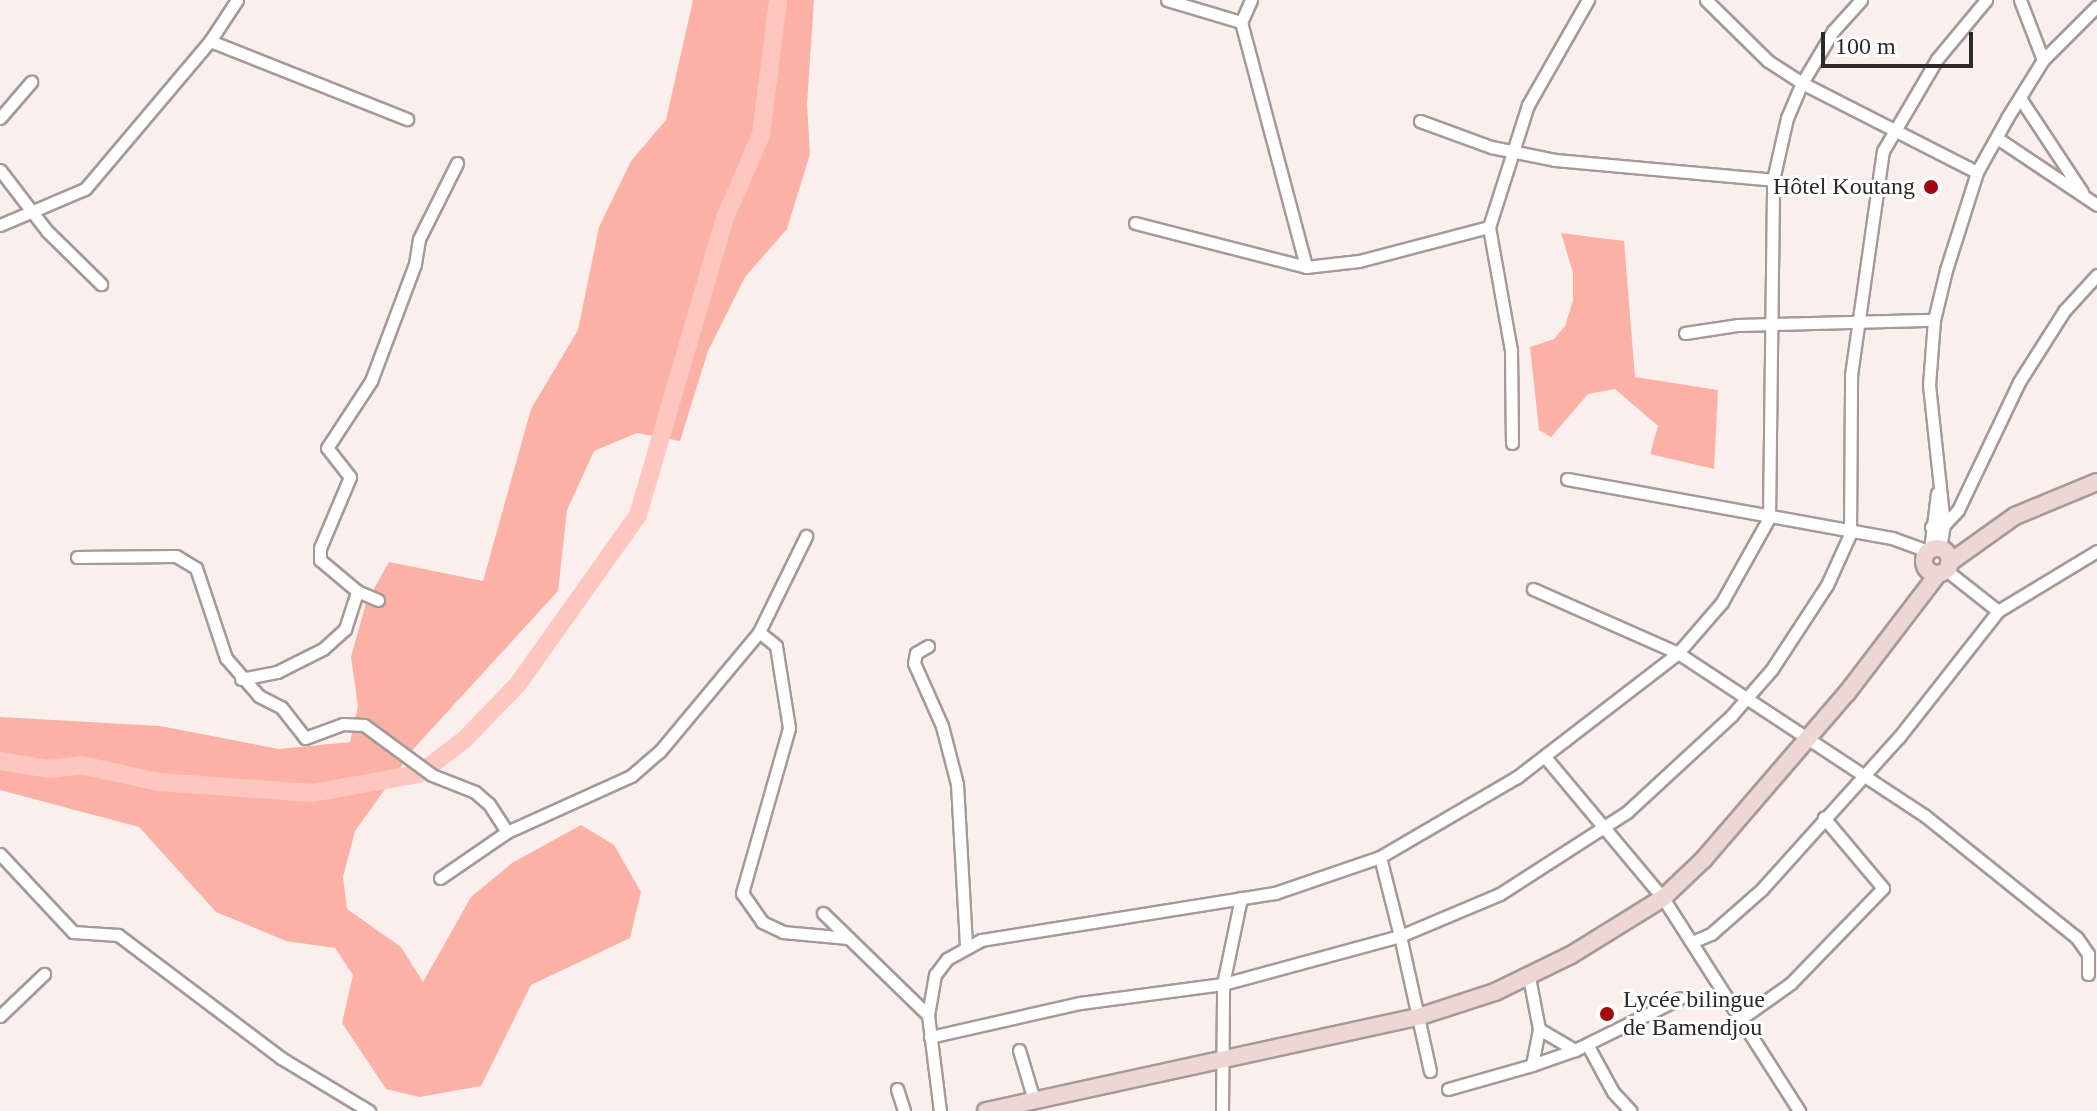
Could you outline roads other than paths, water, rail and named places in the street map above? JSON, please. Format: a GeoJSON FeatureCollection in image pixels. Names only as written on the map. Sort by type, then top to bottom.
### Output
{"type":"FeatureCollection","features":[{"type":"Feature","properties":{"kind":"main road"},"geometry":{"type":"LineString","coordinates":[[986,1111],[1220,1057],[1421,1016],[1529,977],[1663,898],[1811,737],[1922,591],[1938,559],[2041,503],[2097,482]]}},
{"type":"Feature","properties":{"kind":"street"},"geometry":{"type":"LineString","coordinates":[[0,225],[85,189],[210,41],[237,0]]}},
{"type":"Feature","properties":{"kind":"street"},"geometry":{"type":"LineString","coordinates":[[1167,0],[1241,22]]}},
{"type":"Feature","properties":{"kind":"street"},"geometry":{"type":"LineString","coordinates":[[1251,0],[1241,22],[1306,267]]}},
{"type":"Feature","properties":{"kind":"street"},"geometry":{"type":"LineString","coordinates":[[1512,443],[1511,350],[1489,227],[1534,93],[1588,0]]}},
{"type":"Feature","properties":{"kind":"street"},"geometry":{"type":"LineString","coordinates":[[1706,0],[1768,61],[1802,83],[1977,172]]}},
{"type":"Feature","properties":{"kind":"street"},"geometry":{"type":"LineString","coordinates":[[940,1111],[928,1015],[935,975],[966,946],[1022,932],[1298,887],[1380,857],[1472,807],[1545,757],[1678,653],[1722,602],[1769,518],[1774,325],[1773,180],[1787,118],[1802,83],[1833,31],[1861,0]]}},
{"type":"Feature","properties":{"kind":"street"},"geometry":{"type":"LineString","coordinates":[[930,1037],[1120,996],[1223,984],[1400,936],[1500,894],[1602,828],[1683,764],[1748,696],[1803,627],[1850,534],[1851,375],[1876,174],[1894,130],[1937,59],[1986,0]]}},
{"type":"Feature","properties":{"kind":"street"},"geometry":{"type":"LineString","coordinates":[[2020,0],[2043,60]]}},
{"type":"Feature","properties":{"kind":"street"},"geometry":{"type":"LineString","coordinates":[[1938,559],[1937,492],[1929,385],[1934,320],[1977,172],[2043,60],[2097,6]]}},
{"type":"Feature","properties":{"kind":"street"},"geometry":{"type":"LineString","coordinates":[[210,41],[407,119]]}},
{"type":"Feature","properties":{"kind":"street"},"geometry":{"type":"LineString","coordinates":[[0,118],[31,82]]}},
{"type":"Feature","properties":{"kind":"street"},"geometry":{"type":"LineString","coordinates":[[2020,98],[2085,196]]}},
{"type":"Feature","properties":{"kind":"street"},"geometry":{"type":"LineString","coordinates":[[1420,121],[1512,152],[1773,180]]}},
{"type":"Feature","properties":{"kind":"street"},"geometry":{"type":"LineString","coordinates":[[1997,138],[2097,205]]}},
{"type":"Feature","properties":{"kind":"street"},"geometry":{"type":"LineString","coordinates":[[378,600],[357,591],[320,560],[320,548],[350,477],[327,448],[371,381],[415,264],[419,239],[457,163]]}},
{"type":"Feature","properties":{"kind":"street"},"geometry":{"type":"LineString","coordinates":[[0,170],[33,213],[101,284]]}},
{"type":"Feature","properties":{"kind":"street"},"geometry":{"type":"LineString","coordinates":[[1135,223],[1306,267],[1359,261],[1489,227]]}},
{"type":"Feature","properties":{"kind":"street"},"geometry":{"type":"LineString","coordinates":[[1938,526],[1958,510],[2019,382],[2050,332],[2097,275]]}},
{"type":"Feature","properties":{"kind":"street"},"geometry":{"type":"LineString","coordinates":[[1685,333],[1716,326],[1934,320]]}},
{"type":"Feature","properties":{"kind":"street"},"geometry":{"type":"LineString","coordinates":[[1567,479],[1648,490],[1850,534],[1892,538],[1938,559],[1998,611]]}},
{"type":"Feature","properties":{"kind":"street"},"geometry":{"type":"LineString","coordinates":[[440,878],[507,832],[631,776],[660,751],[759,632],[806,536]]}},
{"type":"Feature","properties":{"kind":"street"},"geometry":{"type":"LineString","coordinates":[[1692,942],[1734,916],[1862,776],[1998,611],[2097,551]]}},
{"type":"Feature","properties":{"kind":"street"},"geometry":{"type":"LineString","coordinates":[[77,557],[176,556],[196,568],[226,658],[241,679],[281,707],[305,738],[343,724],[364,725],[432,775],[475,792],[489,804],[507,832]]}},
{"type":"Feature","properties":{"kind":"street"},"geometry":{"type":"LineString","coordinates":[[1533,589],[1678,653],[1811,737],[1862,776],[1944,830],[2077,938],[2088,954],[2088,974]]}},
{"type":"Feature","properties":{"kind":"street"},"geometry":{"type":"LineString","coordinates":[[241,679],[277,672],[323,649],[345,629],[357,591]]}},
{"type":"Feature","properties":{"kind":"street"},"geometry":{"type":"LineString","coordinates":[[759,632],[776,646],[789,728],[742,893],[762,922],[783,932],[848,938]]}},
{"type":"Feature","properties":{"kind":"street"},"geometry":{"type":"LineString","coordinates":[[928,646],[916,653],[914,663],[942,726],[957,784],[966,946]]}},
{"type":"Feature","properties":{"kind":"street"},"geometry":{"type":"LineString","coordinates":[[1545,757],[1663,898],[1799,1111]]}},
{"type":"Feature","properties":{"kind":"street"},"geometry":{"type":"LineString","coordinates":[[1739,1020],[1791,983],[1883,888],[1824,818]]}},
{"type":"Feature","properties":{"kind":"street"},"geometry":{"type":"LineString","coordinates":[[0,854],[73,932],[118,935],[281,1058],[369,1111]]}},
{"type":"Feature","properties":{"kind":"street"},"geometry":{"type":"LineString","coordinates":[[1380,857],[1421,1016],[1430,1071]]}},
{"type":"Feature","properties":{"kind":"street"},"geometry":{"type":"LineString","coordinates":[[1222,1111],[1220,1057],[1223,984],[1241,898]]}},
{"type":"Feature","properties":{"kind":"street"},"geometry":{"type":"LineString","coordinates":[[823,913],[928,1015]]}},
{"type":"Feature","properties":{"kind":"street"},"geometry":{"type":"LineString","coordinates":[[0,1016],[44,974]]}},
{"type":"Feature","properties":{"kind":"street"},"geometry":{"type":"LineString","coordinates":[[1529,977],[1539,1029],[1532,1065]]}},
{"type":"Feature","properties":{"kind":"street"},"geometry":{"type":"LineString","coordinates":[[1448,1089],[1588,1046],[1680,998]]}},
{"type":"Feature","properties":{"kind":"street"},"geometry":{"type":"LineString","coordinates":[[1539,1029],[1575,1050]]}},
{"type":"Feature","properties":{"kind":"street"},"geometry":{"type":"LineString","coordinates":[[1588,1046],[1613,1092],[1631,1111]]}},
{"type":"Feature","properties":{"kind":"street"},"geometry":{"type":"LineString","coordinates":[[1019,1050],[1034,1100]]}},
{"type":"Feature","properties":{"kind":"street"},"geometry":{"type":"LineString","coordinates":[[897,1089],[904,1111]]}},
{"type":"Feature","properties":{"kind":"waterway"},"geometry":{"type":"LineString","coordinates":[[0,761],[50,769],[81,765],[159,782],[312,793],[419,774],[464,740],[518,684],[638,515],[725,218],[761,135],[778,0]]}},
{"type":"Feature","properties":{"kind":"place","name":"Hôtel Koutang"},"geometry":{"type":"Point","coordinates":[1931,187]}},
{"type":"Feature","properties":{"kind":"place","name":"Lycée bilingue de Bamendjou"},"geometry":{"type":"Point","coordinates":[1607,1014]}}]}
